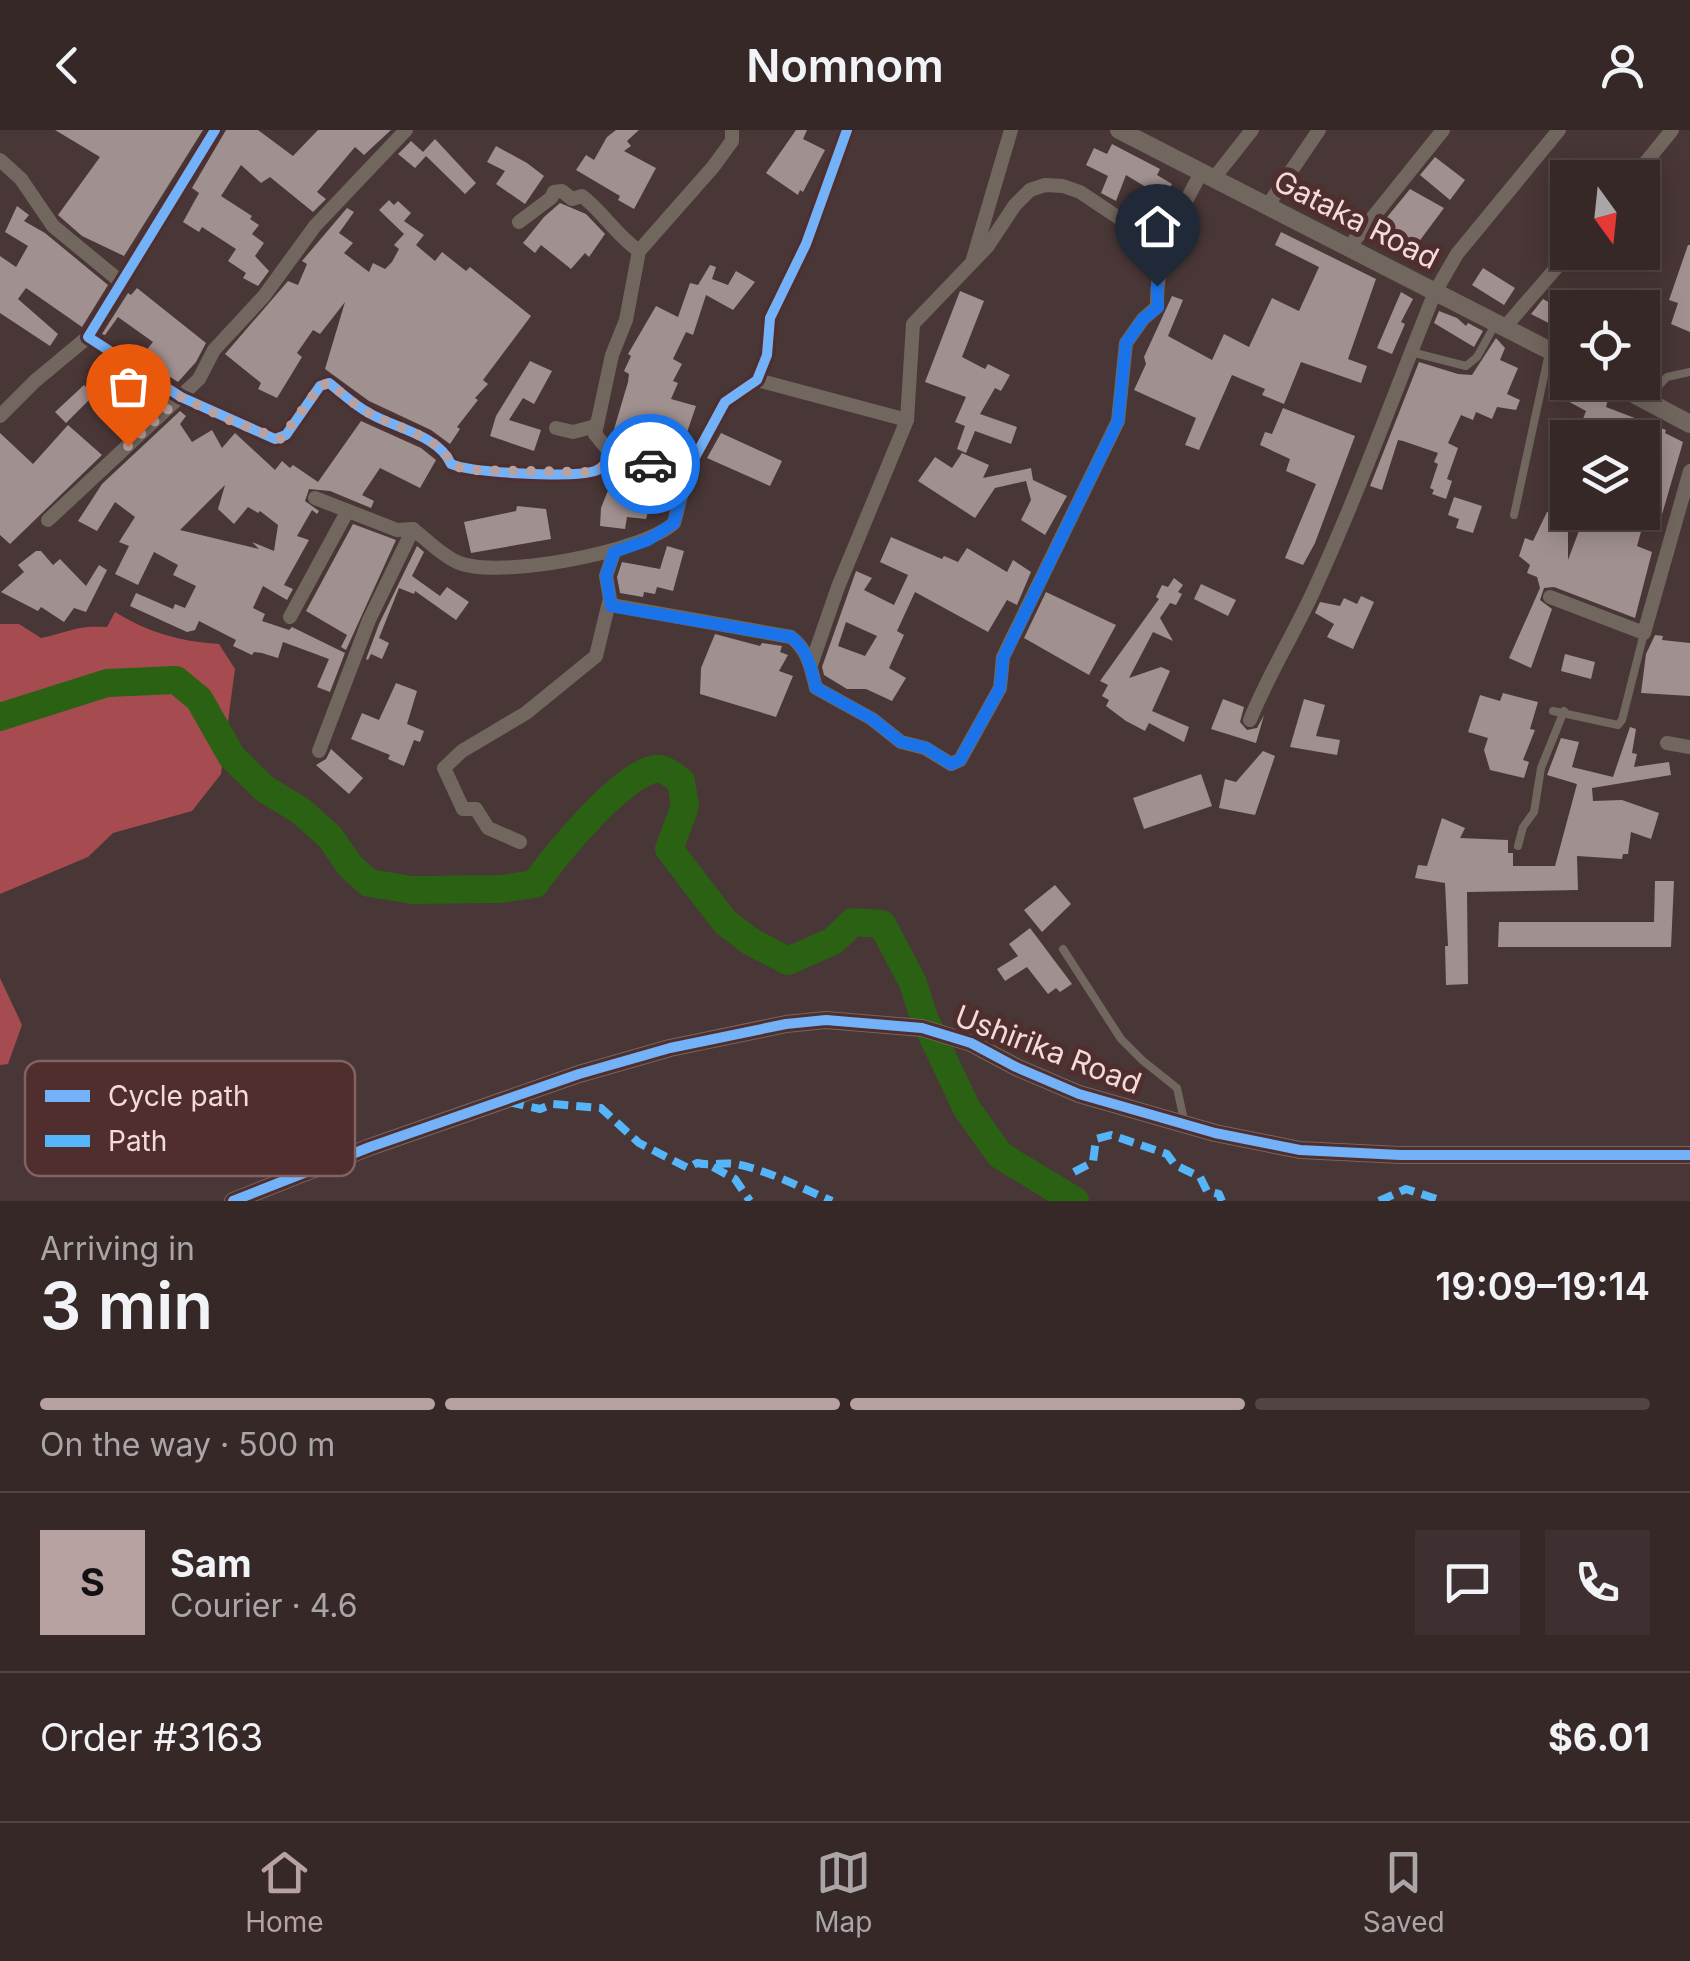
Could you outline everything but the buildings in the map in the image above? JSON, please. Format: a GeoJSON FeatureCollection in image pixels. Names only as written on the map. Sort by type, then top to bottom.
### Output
{"type":"FeatureCollection","features":[{"type":"Feature","properties":{"kind":"street"},"geometry":{"type":"LineString","coordinates":[[0,416],[35,380],[88,337],[214,130]]}},
{"type":"Feature","properties":{"kind":"street"},"geometry":{"type":"LineString","coordinates":[[48,520],[199,379],[214,350],[264,296],[315,226],[406,130]]}},
{"type":"Feature","properties":{"kind":"street"},"geometry":{"type":"LineString","coordinates":[[687,472],[613,456],[595,434],[612,355],[626,320],[639,251],[714,167],[732,141],[732,130]]}},
{"type":"Feature","properties":{"kind":"street"},"geometry":{"type":"LineString","coordinates":[[316,498],[397,530],[413,529],[455,562],[491,570],[614,552],[648,540],[674,523],[687,472],[725,402],[758,380],[767,355],[770,318],[806,244],[847,130]]}},
{"type":"Feature","properties":{"kind":"street"},"geometry":{"type":"LineString","coordinates":[[972,262],[1010,130]]}},
{"type":"Feature","properties":{"kind":"street","name":"Gataka Road"},"geometry":{"type":"LineString","coordinates":[[1119,130],[1549,350]]}},
{"type":"Feature","properties":{"kind":"street"},"geometry":{"type":"LineString","coordinates":[[608,602],[616,608],[781,634],[802,646],[816,688],[872,719],[901,742],[926,748],[951,764],[960,760],[1000,688],[1003,658],[1118,421],[1126,343],[1143,319],[1158,307],[1157,286],[1164,248],[1208,174],[1252,130]]}},
{"type":"Feature","properties":{"kind":"street"},"geometry":{"type":"LineString","coordinates":[[1268,205],[1319,130]]}},
{"type":"Feature","properties":{"kind":"street"},"geometry":{"type":"LineString","coordinates":[[1349,247],[1443,130]]}},
{"type":"Feature","properties":{"kind":"street"},"geometry":{"type":"LineString","coordinates":[[1250,720],[1262,688],[1282,657],[1316,587],[1435,292],[1457,254],[1559,130]]}},
{"type":"Feature","properties":{"kind":"street"},"geometry":{"type":"LineString","coordinates":[[1648,160],[1672,130]]}},
{"type":"Feature","properties":{"kind":"street"},"geometry":{"type":"LineString","coordinates":[[0,160],[22,179],[53,226],[121,282]]}},
{"type":"Feature","properties":{"kind":"street"},"geometry":{"type":"LineString","coordinates":[[811,665],[838,587],[907,420],[914,324],[987,246],[1014,204],[1030,190],[1044,185],[1062,186],[1080,192],[1164,248]]}},
{"type":"Feature","properties":{"kind":"street"},"geometry":{"type":"LineString","coordinates":[[519,222],[554,192],[562,191],[572,198],[582,196],[602,210],[619,237],[639,251]]}},
{"type":"Feature","properties":{"kind":"street"},"geometry":{"type":"LineString","coordinates":[[1500,325],[1553,270]]}},
{"type":"Feature","properties":{"kind":"street"},"geometry":{"type":"LineString","coordinates":[[88,337],[181,397],[281,439],[320,386],[329,383],[363,410],[418,436],[447,454],[451,464],[466,470],[588,472],[606,465],[613,456]]}},
{"type":"Feature","properties":{"kind":"street"},"geometry":{"type":"LineString","coordinates":[[758,380],[907,420]]}},
{"type":"Feature","properties":{"kind":"street"},"geometry":{"type":"LineString","coordinates":[[556,428],[573,432],[596,426],[604,392]]}},
{"type":"Feature","properties":{"kind":"street"},"geometry":{"type":"LineString","coordinates":[[1644,400],[1690,424]]}},
{"type":"Feature","properties":{"kind":"street"},"geometry":{"type":"LineString","coordinates":[[1550,597],[1644,633],[1690,471]]}},
{"type":"Feature","properties":{"kind":"street"},"geometry":{"type":"LineString","coordinates":[[290,617],[347,512]]}},
{"type":"Feature","properties":{"kind":"street"},"geometry":{"type":"LineString","coordinates":[[318,751],[369,620],[413,529]]}},
{"type":"Feature","properties":{"kind":"street"},"geometry":{"type":"LineString","coordinates":[[520,842],[488,828],[476,809],[463,809],[444,768],[462,751],[526,712],[596,656],[608,602],[606,576],[614,552]]}},
{"type":"Feature","properties":{"kind":"street"},"geometry":{"type":"LineString","coordinates":[[1667,743],[1690,747]]}},
{"type":"Feature","properties":{"kind":"street","name":"Ushirika Road"},"geometry":{"type":"LineString","coordinates":[[355,1153],[579,1074],[670,1048],[786,1024],[826,1020],[922,1028],[972,1042],[1016,1068],[1078,1094],[1185,1125],[1316,1151],[1400,1156],[1690,1155]]}},
{"type":"Feature","properties":{"kind":"street","name":"Ushirika Road"},"geometry":{"type":"LineString","coordinates":[[233,1201],[296,1176]]}},
{"type":"Feature","properties":{"kind":"lane"},"geometry":{"type":"LineString","coordinates":[[1411,352],[1466,366],[1500,325]]}},
{"type":"Feature","properties":{"kind":"lane"},"geometry":{"type":"LineString","coordinates":[[1514,515],[1549,350]]}},
{"type":"Feature","properties":{"kind":"lane"},"geometry":{"type":"LineString","coordinates":[[1660,384],[1667,377],[1690,372]]}},
{"type":"Feature","properties":{"kind":"lane"},"geometry":{"type":"LineString","coordinates":[[1553,710],[1618,725],[1644,633]]}},
{"type":"Feature","properties":{"kind":"lane"},"geometry":{"type":"LineString","coordinates":[[1518,846],[1523,827],[1534,812],[1541,768],[1564,712]]}},
{"type":"Feature","properties":{"kind":"lane"},"geometry":{"type":"LineString","coordinates":[[1063,949],[1121,1040],[1177,1088],[1185,1125]]}},
{"type":"Feature","properties":{"kind":"shaded area"},"geometry":{"type":"Polygon","coordinates":[[[115,612],[165,635],[219,644],[235,669],[221,774],[192,811],[113,833],[88,857],[0,894],[0,624],[19,624],[41,638],[80,628],[107,627],[115,612]]]}},
{"type":"Feature","properties":{"kind":"shaded area"},"geometry":{"type":"Polygon","coordinates":[[[0,978],[22,1025],[8,1064],[0,1065],[0,978]]]}},
{"type":"Feature","properties":{"kind":"waterway"},"geometry":{"type":"LineString","coordinates":[[0,717],[107,683],[176,680],[199,699],[232,757],[265,789],[301,811],[330,837],[350,866],[369,883],[412,890],[500,889],[535,884],[612,796],[647,771],[661,769],[681,781],[685,806],[669,849],[725,922],[788,961],[833,941],[853,922],[882,924],[913,983],[924,1018],[967,1109],[1000,1155],[1075,1201]]}},
{"type":"Feature","properties":{"kind":"marked path"},"geometry":{"type":"LineString","coordinates":[[509,1102],[540,1109],[553,1104],[601,1108],[639,1143],[688,1168],[697,1163],[736,1164],[773,1175],[832,1201]]}},
{"type":"Feature","properties":{"kind":"marked path"},"geometry":{"type":"LineString","coordinates":[[1074,1172],[1093,1162],[1096,1139],[1111,1135],[1167,1154],[1175,1165],[1200,1177],[1207,1191],[1219,1194],[1222,1201]]}},
{"type":"Feature","properties":{"kind":"marked path"},"geometry":{"type":"LineString","coordinates":[[713,1167],[735,1179],[750,1201]]}},
{"type":"Feature","properties":{"kind":"marked path"},"geometry":{"type":"LineString","coordinates":[[1379,1201],[1406,1189],[1443,1201]]}},
{"type":"Feature","properties":{"kind":"cycle path"},"geometry":{"type":"LineString","coordinates":[[215,130],[88,337],[181,397],[275,439],[286,435],[320,386],[329,383],[369,413],[437,446],[451,464],[479,470],[545,474],[595,471],[613,456],[687,472],[725,402],[757,380],[767,355],[770,318],[806,244],[847,130]]}},
{"type":"Feature","properties":{"kind":"cycle path"},"geometry":{"type":"LineString","coordinates":[[355,1153],[579,1074],[670,1048],[786,1024],[826,1020],[922,1028],[971,1043],[1079,1094],[1215,1133],[1300,1150],[1400,1155],[1690,1155]]}},
{"type":"Feature","properties":{"kind":"cycle path"},"geometry":{"type":"LineString","coordinates":[[233,1201],[296,1176]]}},
{"type":"Feature","properties":{"kind":"way so far"},"geometry":{"type":"LineString","coordinates":[[128,446],[181,397],[281,439],[320,386],[329,383],[363,410],[418,436],[447,454],[451,464],[466,470],[588,472],[606,465],[613,456],[650,464]]}},
{"type":"Feature","properties":{"kind":"route"},"geometry":{"type":"LineString","coordinates":[[650,464],[687,472],[674,523],[648,540],[614,552],[606,576],[611,606],[791,637],[802,646],[816,688],[872,719],[901,742],[926,748],[956,764],[1000,688],[1003,658],[1118,421],[1126,343],[1143,319],[1158,307],[1157,286]]}}]}
